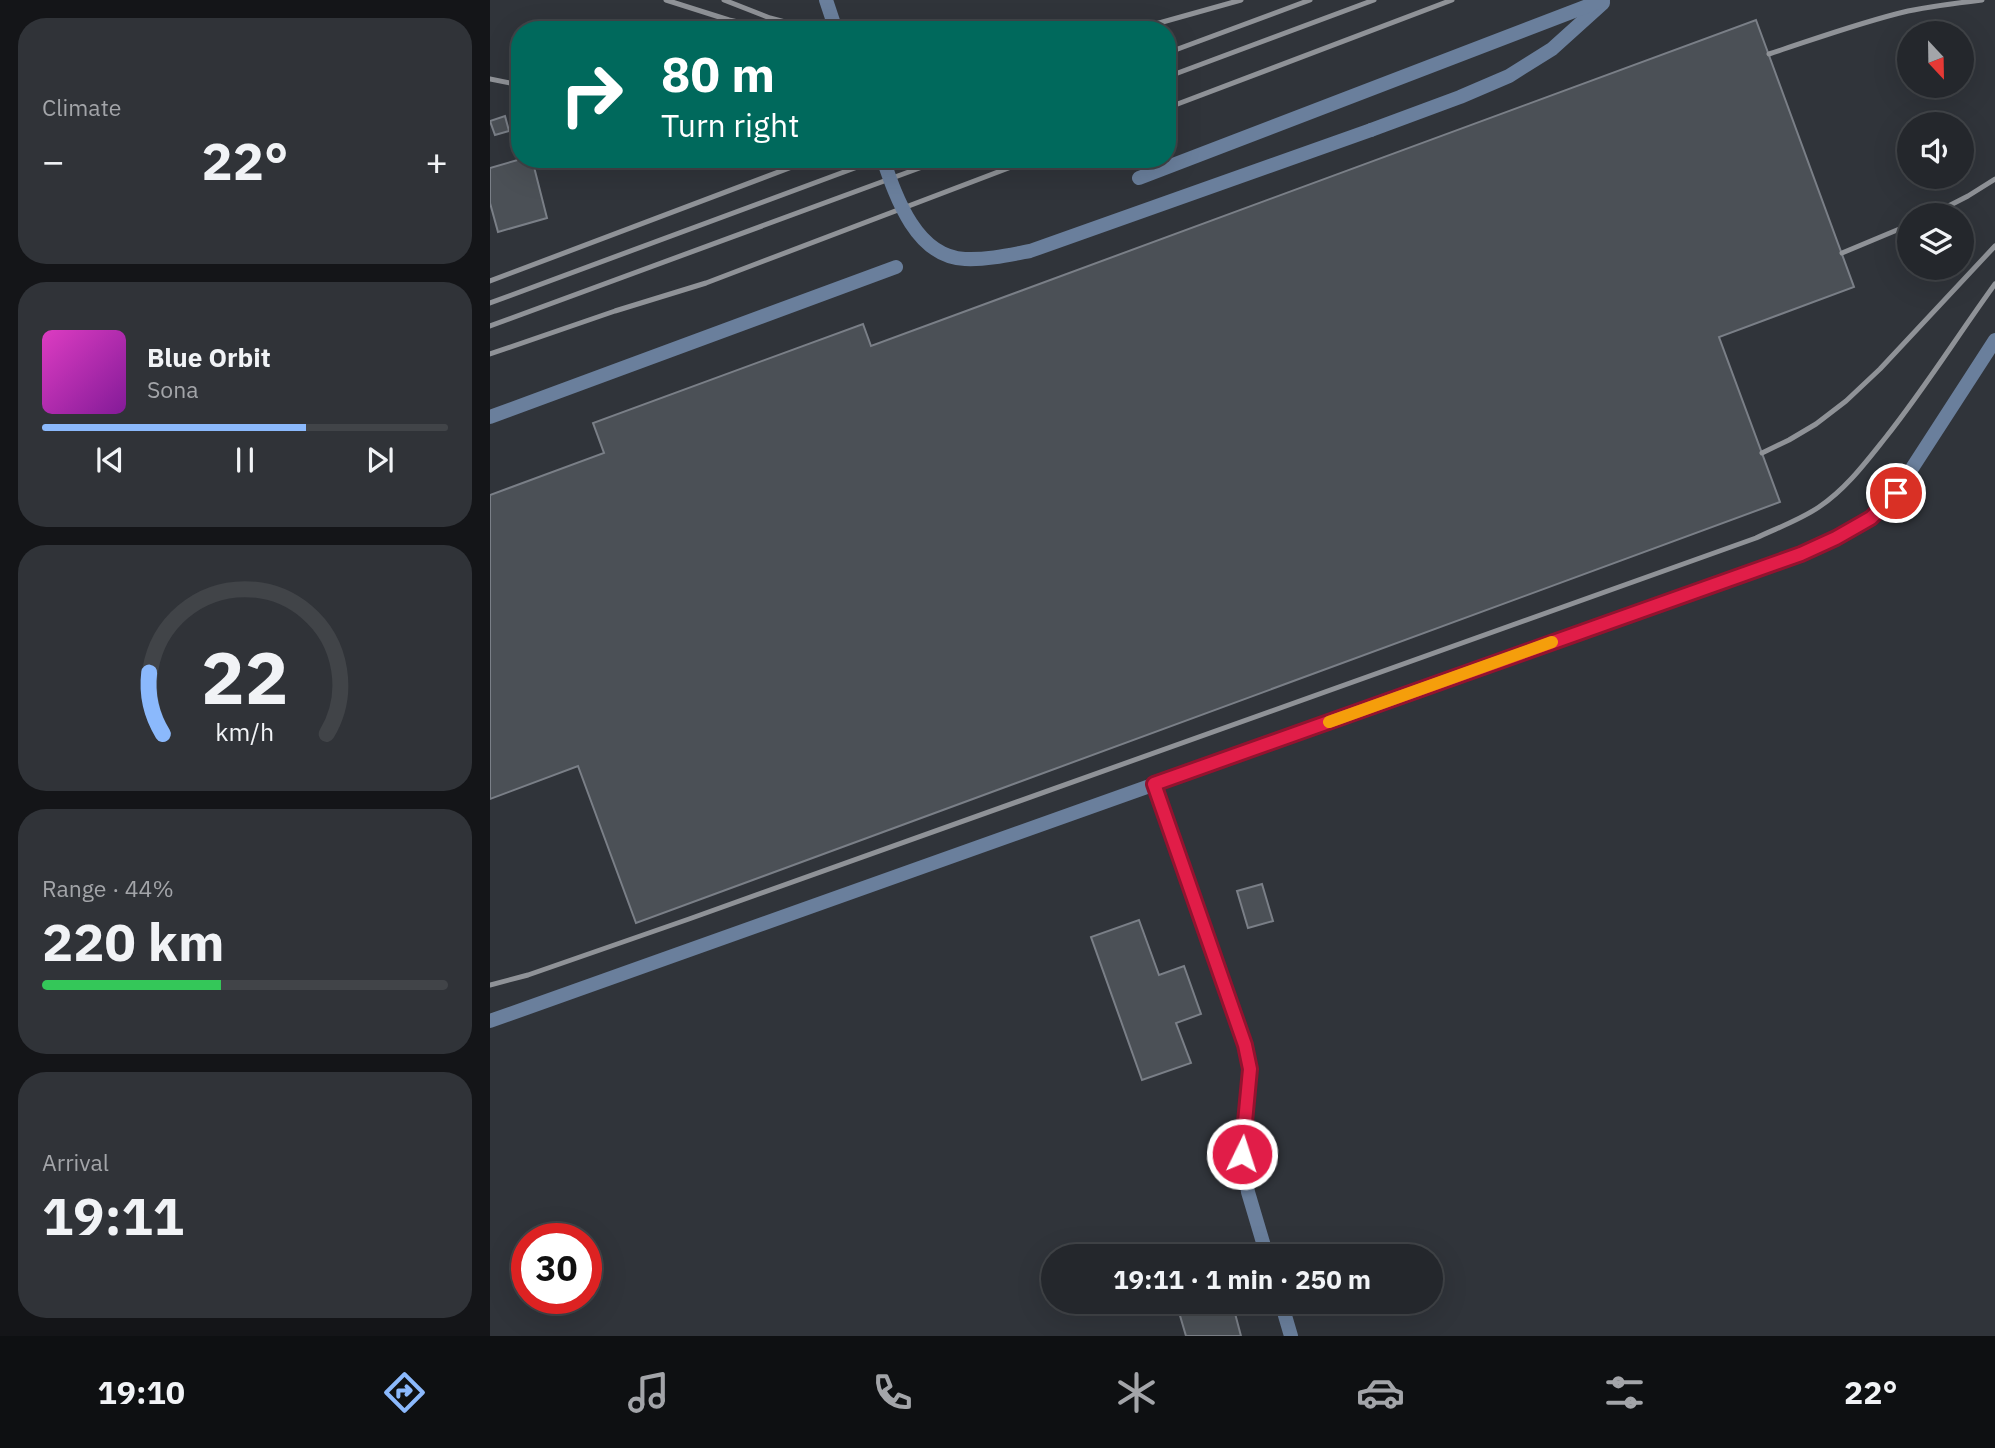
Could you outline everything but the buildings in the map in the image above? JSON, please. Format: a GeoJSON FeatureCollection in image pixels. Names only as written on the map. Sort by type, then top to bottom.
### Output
{"type":"FeatureCollection","features":[{"type":"Feature","properties":{"kind":"street"},"geometry":{"type":"LineString","coordinates":[[826,0],[833,21]]}},
{"type":"Feature","properties":{"kind":"street"},"geometry":{"type":"LineString","coordinates":[[886,168],[910,223],[920,236],[940,253],[962,260],[1030,251],[1371,130],[1509,76],[1552,49],[1605,0]]}},
{"type":"Feature","properties":{"kind":"street"},"geometry":{"type":"LineString","coordinates":[[1176,164],[1605,0]]}},
{"type":"Feature","properties":{"kind":"street"},"geometry":{"type":"LineString","coordinates":[[1139,178],[1165,168]]}},
{"type":"Feature","properties":{"kind":"street"},"geometry":{"type":"LineString","coordinates":[[490,416],[896,267]]}},
{"type":"Feature","properties":{"kind":"street"},"geometry":{"type":"LineString","coordinates":[[490,1021],[1801,554],[1871,518],[1896,493],[1995,340]]}},
{"type":"Feature","properties":{"kind":"street"},"geometry":{"type":"LineString","coordinates":[[1154,784],[1245,1045],[1250,1069],[1242,1154],[1248,1192],[1263,1244]]}},
{"type":"Feature","properties":{"kind":"street"},"geometry":{"type":"LineString","coordinates":[[1285,1314],[1291,1336]]}},
{"type":"Feature","properties":{"kind":"railway"},"geometry":{"type":"LineString","coordinates":[[666,0],[734,21]]}},
{"type":"Feature","properties":{"kind":"railway"},"geometry":{"type":"LineString","coordinates":[[724,0],[781,21]]}},
{"type":"Feature","properties":{"kind":"railway"},"geometry":{"type":"LineString","coordinates":[[1166,21],[1241,0]]}},
{"type":"Feature","properties":{"kind":"railway"},"geometry":{"type":"LineString","coordinates":[[1176,50],[1310,0]]}},
{"type":"Feature","properties":{"kind":"railway"},"geometry":{"type":"LineString","coordinates":[[1176,74],[1374,0]]}},
{"type":"Feature","properties":{"kind":"railway"},"geometry":{"type":"LineString","coordinates":[[1176,105],[1452,0]]}},
{"type":"Feature","properties":{"kind":"railway"},"geometry":{"type":"LineString","coordinates":[[1769,54],[1890,15],[1982,0]]}},
{"type":"Feature","properties":{"kind":"railway"},"geometry":{"type":"LineString","coordinates":[[490,79],[511,83]]}},
{"type":"Feature","properties":{"kind":"railway"},"geometry":{"type":"LineString","coordinates":[[490,281],[789,168]]}},
{"type":"Feature","properties":{"kind":"railway"},"geometry":{"type":"LineString","coordinates":[[490,303],[855,168]]}},
{"type":"Feature","properties":{"kind":"railway"},"geometry":{"type":"LineString","coordinates":[[490,326],[920,168]]}},
{"type":"Feature","properties":{"kind":"railway"},"geometry":{"type":"LineString","coordinates":[[490,354],[706,283],[1008,168]]}},
{"type":"Feature","properties":{"kind":"railway"},"geometry":{"type":"LineString","coordinates":[[1954,203],[1995,179]]}},
{"type":"Feature","properties":{"kind":"railway"},"geometry":{"type":"LineString","coordinates":[[1842,253],[1897,230]]}},
{"type":"Feature","properties":{"kind":"railway"},"geometry":{"type":"LineString","coordinates":[[1762,453],[1816,424],[1846,401],[1880,369],[1995,246]]}},
{"type":"Feature","properties":{"kind":"railway"},"geometry":{"type":"LineString","coordinates":[[490,985],[528,975],[689,919],[1756,538],[1788,524],[1812,512],[1847,484],[1914,400],[1995,284]]}},
{"type":"Feature","properties":{"kind":"slow traffic"},"geometry":{"type":"LineString","coordinates":[[1329,722],[1552,642]]}},
{"type":"Feature","properties":{"kind":"route"},"geometry":{"type":"LineString","coordinates":[[1242,1154],[1250,1069],[1245,1045],[1154,784],[1801,554],[1871,518],[1896,493]]}}]}
